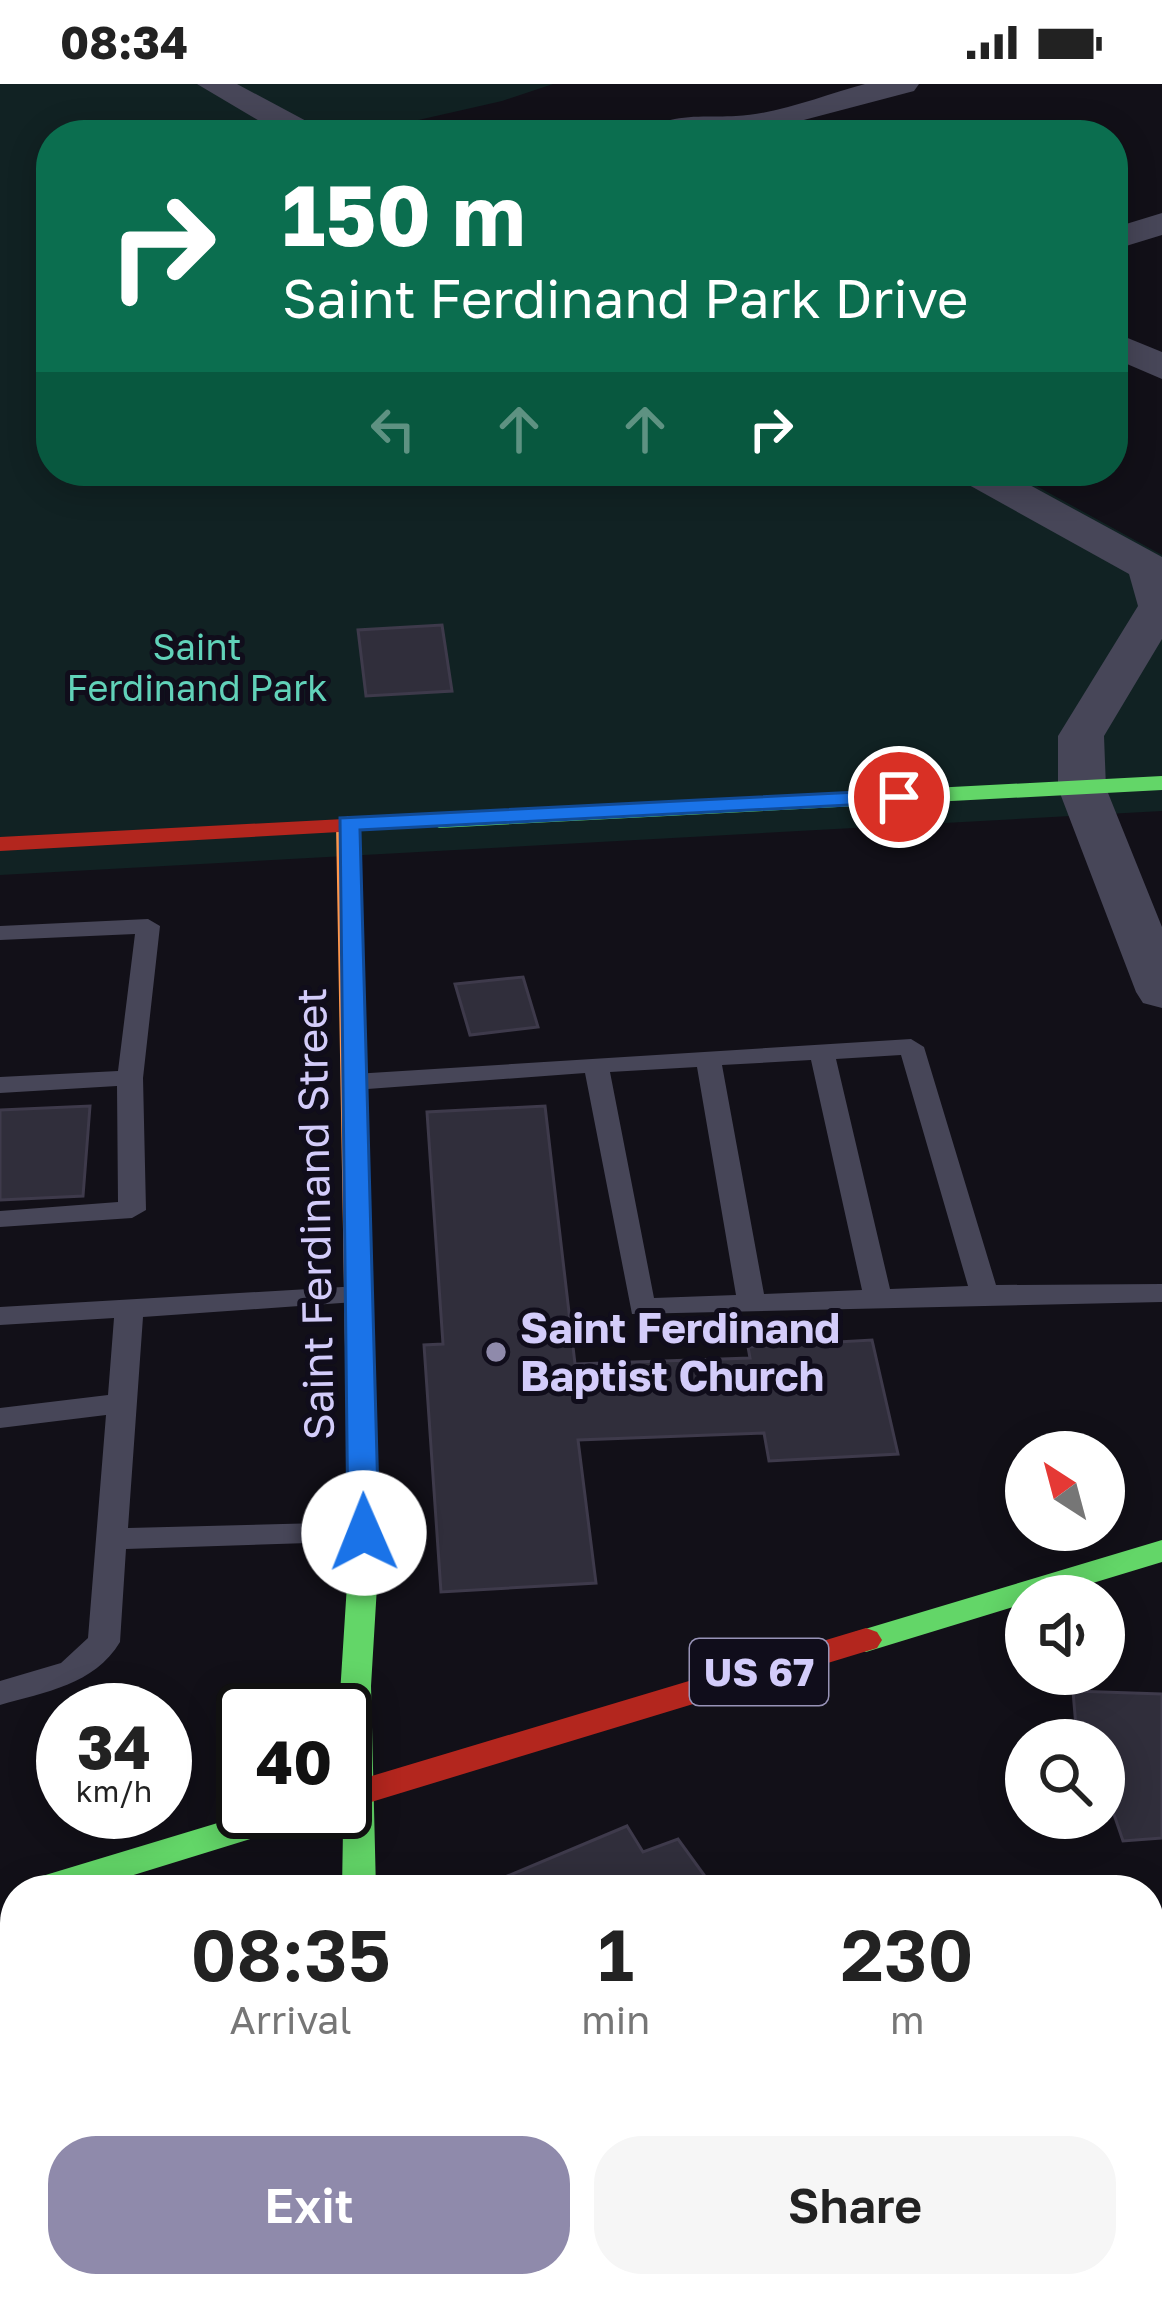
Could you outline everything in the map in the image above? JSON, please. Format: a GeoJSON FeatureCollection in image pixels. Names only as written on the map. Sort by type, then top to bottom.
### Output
{"type":"FeatureCollection","features":[{"type":"Feature","properties":{"kind":"street"},"geometry":{"type":"LineString","coordinates":[[213,84],[280,120]]}},
{"type":"Feature","properties":{"kind":"street"},"geometry":{"type":"LineString","coordinates":[[770,120],[903,84]]}},
{"type":"Feature","properties":{"kind":"street"},"geometry":{"type":"LineString","coordinates":[[1128,234],[1162,224]]}},
{"type":"Feature","properties":{"kind":"street"},"geometry":{"type":"LineString","coordinates":[[1128,350],[1162,367]]}},
{"type":"Feature","properties":{"kind":"street"},"geometry":{"type":"LineString","coordinates":[[1001,486],[1149,567],[1160,606],[1082,736],[1082,788],[1162,992]]}},
{"type":"Feature","properties":{"kind":"street"},"geometry":{"type":"LineString","coordinates":[[0,844],[1162,783]]}},
{"type":"Feature","properties":{"kind":"street","name":"Saint Ferdinand Street"},"geometry":{"type":"LineString","coordinates":[[348,823],[364,1533],[355,1683]]}},
{"type":"Feature","properties":{"kind":"street","name":"US 67"},"geometry":{"type":"LineString","coordinates":[[372,1790],[1162,1550]]}},
{"type":"Feature","properties":{"kind":"street"},"geometry":{"type":"LineString","coordinates":[[90,1875],[216,1837]]}},
{"type":"Feature","properties":{"kind":"street","name":"Saint Ferdinand Street"},"geometry":{"type":"LineString","coordinates":[[355,1839],[358,1875]]}},
{"type":"Feature","properties":{"kind":"lane"},"geometry":{"type":"LineString","coordinates":[[0,933],[148,926],[130,1078],[132,1210],[0,1220]]}},
{"type":"Feature","properties":{"kind":"lane"},"geometry":{"type":"LineString","coordinates":[[354,1082],[910,1047],[985,1294]]}},
{"type":"Feature","properties":{"kind":"lane"},"geometry":{"type":"LineString","coordinates":[[822,1052],[878,1298]]}},
{"type":"Feature","properties":{"kind":"lane"},"geometry":{"type":"LineString","coordinates":[[708,1058],[752,1304]]}},
{"type":"Feature","properties":{"kind":"lane"},"geometry":{"type":"LineString","coordinates":[[596,1065],[642,1308],[985,1294],[1162,1293]]}},
{"type":"Feature","properties":{"kind":"lane"},"geometry":{"type":"LineString","coordinates":[[0,1085],[130,1078]]}},
{"type":"Feature","properties":{"kind":"lane"},"geometry":{"type":"LineString","coordinates":[[0,1316],[358,1294]]}},
{"type":"Feature","properties":{"kind":"lane"},"geometry":{"type":"LineString","coordinates":[[0,1693],[72,1672],[104,1642],[130,1308]]}},
{"type":"Feature","properties":{"kind":"lane"},"geometry":{"type":"LineString","coordinates":[[0,1418],[122,1402]]}},
{"type":"Feature","properties":{"kind":"lane"},"geometry":{"type":"LineString","coordinates":[[112,1539],[364,1533]]}},
{"type":"Feature","properties":{"kind":"green space","name":"Saint Ferdinand Park"},"geometry":{"type":"Polygon","coordinates":[[[0,84],[553,84],[418,120],[36,120],[36,486],[1036,486],[1162,555],[1162,811],[0,875],[0,84]]]}},
{"type":"Feature","properties":{"kind":"building"},"geometry":{"type":"Polygon","coordinates":[[[442,625],[452,691],[366,696],[358,630],[442,625]]]}},
{"type":"Feature","properties":{"kind":"building"},"geometry":{"type":"Polygon","coordinates":[[[523,977],[538,1027],[470,1035],[455,984],[523,977]]]}},
{"type":"Feature","properties":{"kind":"building"},"geometry":{"type":"Polygon","coordinates":[[[90,1106],[83,1196],[0,1200],[0,1110],[90,1106]]]}},
{"type":"Feature","properties":{"kind":"building","name":"Saint Ferdinand Baptist Church"},"geometry":{"type":"Polygon","coordinates":[[[545,1106],[575,1364],[750,1358],[748,1347],[872,1340],[898,1454],[769,1461],[764,1433],[578,1440],[596,1583],[441,1592],[424,1345],[443,1344],[427,1112],[545,1106]]]}},
{"type":"Feature","properties":{"kind":"building"},"geometry":{"type":"Polygon","coordinates":[[[1162,1694],[1162,1838],[1122,1839],[1125,1719],[1075,1719],[1073,1695],[1162,1694]]]}},
{"type":"Feature","properties":{"kind":"building"},"geometry":{"type":"Polygon","coordinates":[[[627,1826],[643,1852],[678,1839],[704,1875],[510,1875],[627,1826]]]}},
{"type":"Feature","properties":{"kind":"traffic: fast"},"geometry":{"type":"LineString","coordinates":[[439,821],[1162,783]]}},
{"type":"Feature","properties":{"kind":"traffic: fast"},"geometry":{"type":"LineString","coordinates":[[355,1683],[364,1553],[359,1346]]}},
{"type":"Feature","properties":{"kind":"traffic: fast"},"geometry":{"type":"LineString","coordinates":[[866,1640],[1162,1551]]}},
{"type":"Feature","properties":{"kind":"traffic: fast"},"geometry":{"type":"LineString","coordinates":[[90,1875],[216,1837]]}},
{"type":"Feature","properties":{"kind":"traffic: fast"},"geometry":{"type":"LineString","coordinates":[[358,1839],[359,1875]]}},
{"type":"Feature","properties":{"kind":"traffic: slow"},"geometry":{"type":"LineString","coordinates":[[348,823],[359,1346]]}},
{"type":"Feature","properties":{"kind":"traffic: jam"},"geometry":{"type":"LineString","coordinates":[[0,844],[439,821]]}},
{"type":"Feature","properties":{"kind":"traffic: jam"},"geometry":{"type":"LineString","coordinates":[[372,1789],[866,1640]]}},
{"type":"Feature","properties":{"kind":"place","name":"Saint Ferdinand Baptist Church"},"geometry":{"type":"Point","coordinates":[496,1352]}},
{"type":"Feature","properties":{"kind":"route"},"geometry":{"type":"LineString","coordinates":[[364,1533],[348,823],[899,797]]}}]}
